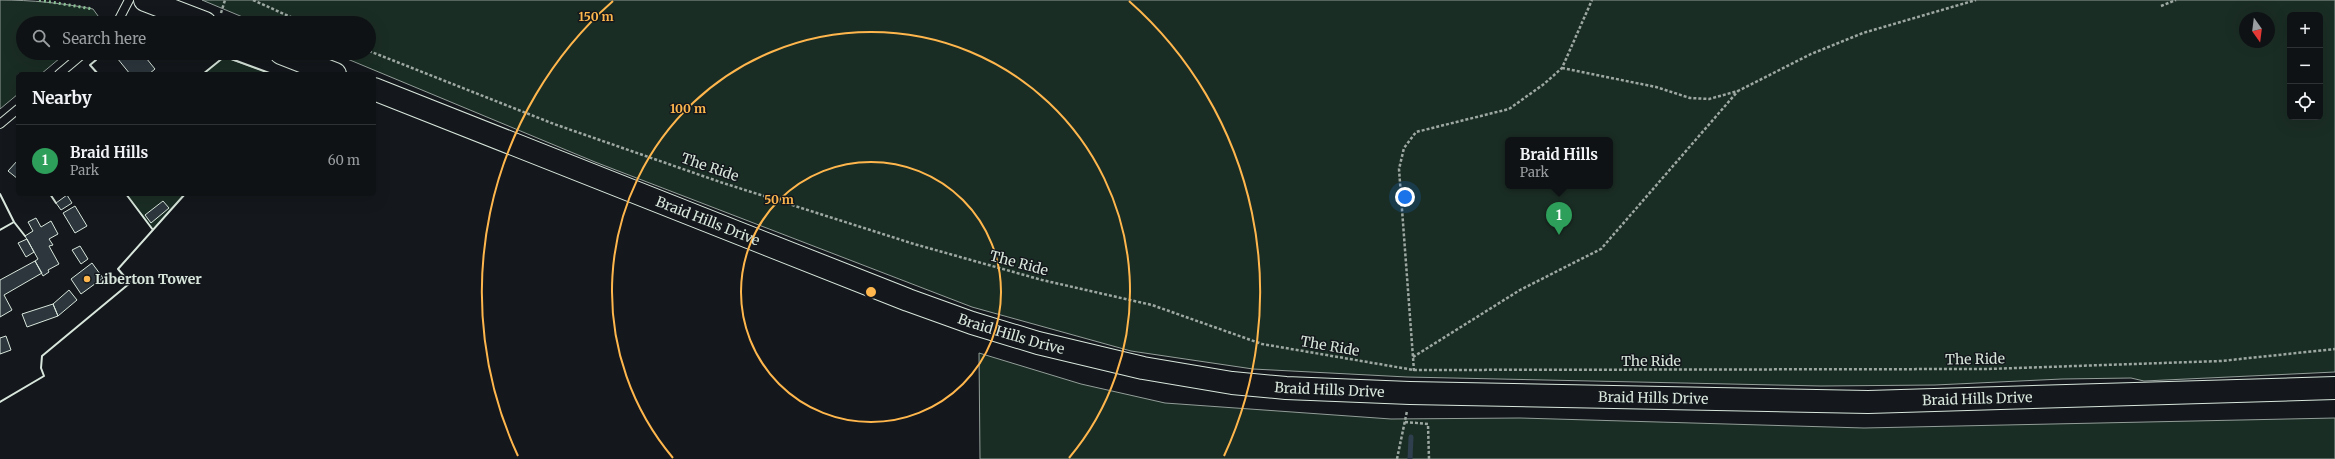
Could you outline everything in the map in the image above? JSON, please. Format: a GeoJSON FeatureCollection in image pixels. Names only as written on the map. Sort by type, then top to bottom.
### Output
{"type":"FeatureCollection","features":[{"type":"Feature","properties":{"kind":"street"},"geometry":{"type":"LineString","coordinates":[[149,1],[187,16]]}},
{"type":"Feature","properties":{"kind":"street"},"geometry":{"type":"LineString","coordinates":[[299,60],[330,72]]}},
{"type":"Feature","properties":{"kind":"street","name":"Braid Hills Drive"},"geometry":{"type":"LineString","coordinates":[[376,90],[908,300],[972,323],[1031,340],[1143,368],[1232,383],[1286,388],[1410,393],[1876,402],[2335,388]]}},
{"type":"Feature","properties":{"kind":"lane"},"geometry":{"type":"LineString","coordinates":[[121,16],[129,0]]}},
{"type":"Feature","properties":{"kind":"lane"},"geometry":{"type":"LineString","coordinates":[[61,72],[76,60]]}},
{"type":"Feature","properties":{"kind":"lane"},"geometry":{"type":"LineString","coordinates":[[0,124],[16,111]]}},
{"type":"Feature","properties":{"kind":"path"},"geometry":{"type":"LineString","coordinates":[[253,0],[288,16]]}},
{"type":"Feature","properties":{"kind":"path"},"geometry":{"type":"LineString","coordinates":[[1410,393],[1414,370],[1399,169],[1404,148],[1416,132],[1510,109],[1544,84],[1562,68],[1592,0]]}},
{"type":"Feature","properties":{"kind":"path"},"geometry":{"type":"LineString","coordinates":[[1562,68],[1656,87],[1690,98],[1709,99],[1738,91],[1812,54],[1863,33],[1976,0]]}},
{"type":"Feature","properties":{"kind":"path"},"geometry":{"type":"LineString","coordinates":[[2161,6],[2176,0]]}},
{"type":"Feature","properties":{"kind":"path","name":"The Ride"},"geometry":{"type":"LineString","coordinates":[[376,54],[554,124],[720,182],[914,244],[1042,280],[1152,305],[1262,344],[1414,370],[1988,369],[2222,361],[2335,349]]}},
{"type":"Feature","properties":{"kind":"path"},"geometry":{"type":"LineString","coordinates":[[1413,357],[1520,290],[1601,249],[1738,91]]}},
{"type":"Feature","properties":{"kind":"path"},"geometry":{"type":"LineString","coordinates":[[1397,459],[1405,422],[1428,424],[1429,459]]}},
{"type":"Feature","properties":{"kind":"green space"},"geometry":{"type":"Polygon","coordinates":[[[0,0],[47,2],[93,9],[98,16],[16,16],[16,60],[58,60],[43,72],[16,72],[16,96],[0,109],[0,0]]]}},
{"type":"Feature","properties":{"kind":"green space"},"geometry":{"type":"Polygon","coordinates":[[[202,0],[2335,0],[2335,372],[2144,381],[2131,378],[2062,379],[1935,385],[1821,386],[1407,377],[1253,369],[1131,351],[972,307],[595,162],[350,60],[376,60],[376,16],[240,16],[202,0]]]}},
{"type":"Feature","properties":{"kind":"green space"},"geometry":{"type":"Polygon","coordinates":[[[220,60],[232,60],[266,72],[205,72],[220,60]]]}},
{"type":"Feature","properties":{"kind":"green space"},"geometry":{"type":"Polygon","coordinates":[[[128,196],[183,196],[153,230],[128,196]]]}},
{"type":"Feature","properties":{"kind":"green space"},"geometry":{"type":"Polygon","coordinates":[[[979,353],[1081,384],[1165,403],[1391,419],[1520,418],[1864,428],[2335,418],[2335,459],[980,459],[979,353]]]}},
{"type":"Feature","properties":{"kind":"building"},"geometry":{"type":"Polygon","coordinates":[[[119,60],[148,60],[155,69],[151,72],[128,72],[119,60]]]}},
{"type":"Feature","properties":{"kind":"building"},"geometry":{"type":"Polygon","coordinates":[[[16,162],[16,177],[8,171],[16,162]]]}},
{"type":"Feature","properties":{"kind":"building"},"geometry":{"type":"Polygon","coordinates":[[[68,196],[72,203],[61,210],[56,203],[68,196]]]}},
{"type":"Feature","properties":{"kind":"building"},"geometry":{"type":"Polygon","coordinates":[[[163,201],[169,208],[151,223],[145,215],[163,201]]]}},
{"type":"Feature","properties":{"kind":"building"},"geometry":{"type":"Polygon","coordinates":[[[75,206],[87,226],[75,233],[63,213],[75,206]]]}},
{"type":"Feature","properties":{"kind":"building"},"geometry":{"type":"Polygon","coordinates":[[[36,218],[41,227],[51,221],[58,234],[49,239],[53,245],[49,246],[59,264],[48,270],[49,272],[43,276],[35,261],[38,259],[25,236],[33,231],[28,222],[36,218]]]}},
{"type":"Feature","properties":{"kind":"building"},"geometry":{"type":"Polygon","coordinates":[[[27,239],[34,252],[26,257],[18,243],[27,239]]]}},
{"type":"Feature","properties":{"kind":"building"},"geometry":{"type":"Polygon","coordinates":[[[80,246],[88,259],[81,264],[72,250],[80,246]]]}},
{"type":"Feature","properties":{"kind":"building"},"geometry":{"type":"Polygon","coordinates":[[[35,261],[42,273],[4,295],[12,310],[0,317],[0,280],[35,261]]]}},
{"type":"Feature","properties":{"kind":"building","name":"Liberton Tower"},"geometry":{"type":"Polygon","coordinates":[[[92,263],[103,278],[81,294],[71,279],[92,263]]]}},
{"type":"Feature","properties":{"kind":"building"},"geometry":{"type":"Polygon","coordinates":[[[69,290],[77,300],[58,316],[53,304],[69,290]]]}},
{"type":"Feature","properties":{"kind":"building"},"geometry":{"type":"Polygon","coordinates":[[[53,304],[58,316],[27,327],[22,314],[53,304]]]}},
{"type":"Feature","properties":{"kind":"building"},"geometry":{"type":"Polygon","coordinates":[[[6,336],[11,350],[0,354],[0,338],[6,336]]]}},
{"type":"Feature","properties":{"kind":"waterway"},"geometry":{"type":"LineString","coordinates":[[1410,459],[1411,437]]}},
{"type":"Feature","properties":{"kind":"hedge"},"geometry":{"type":"LineString","coordinates":[[39,0],[93,9]]}},
{"type":"Feature","properties":{"kind":"wall"},"geometry":{"type":"LineString","coordinates":[[96,60],[90,65],[96,72]]}},
{"type":"Feature","properties":{"kind":"wall"},"geometry":{"type":"LineString","coordinates":[[205,72],[220,60]]}},
{"type":"Feature","properties":{"kind":"wall"},"geometry":{"type":"LineString","coordinates":[[234,60],[267,72]]}},
{"type":"Feature","properties":{"kind":"wall"},"geometry":{"type":"LineString","coordinates":[[0,194],[14,222]]}},
{"type":"Feature","properties":{"kind":"wall"},"geometry":{"type":"LineString","coordinates":[[51,196],[56,203]]}},
{"type":"Feature","properties":{"kind":"wall"},"geometry":{"type":"LineString","coordinates":[[128,196],[153,230]]}},
{"type":"Feature","properties":{"kind":"wall"},"geometry":{"type":"LineString","coordinates":[[0,402],[44,376],[41,368],[42,356],[130,283],[118,269],[183,196]]}},
{"type":"Feature","properties":{"kind":"wall"},"geometry":{"type":"LineString","coordinates":[[0,230],[14,222],[25,236]]}},
{"type":"Feature","properties":{"kind":"place","name":"Braid Hills"},"geometry":{"type":"Point","coordinates":[1559,235]}},
{"type":"Feature","properties":{"kind":"place","name":"Liberton Tower"},"geometry":{"type":"Point","coordinates":[87,279]}}]}
